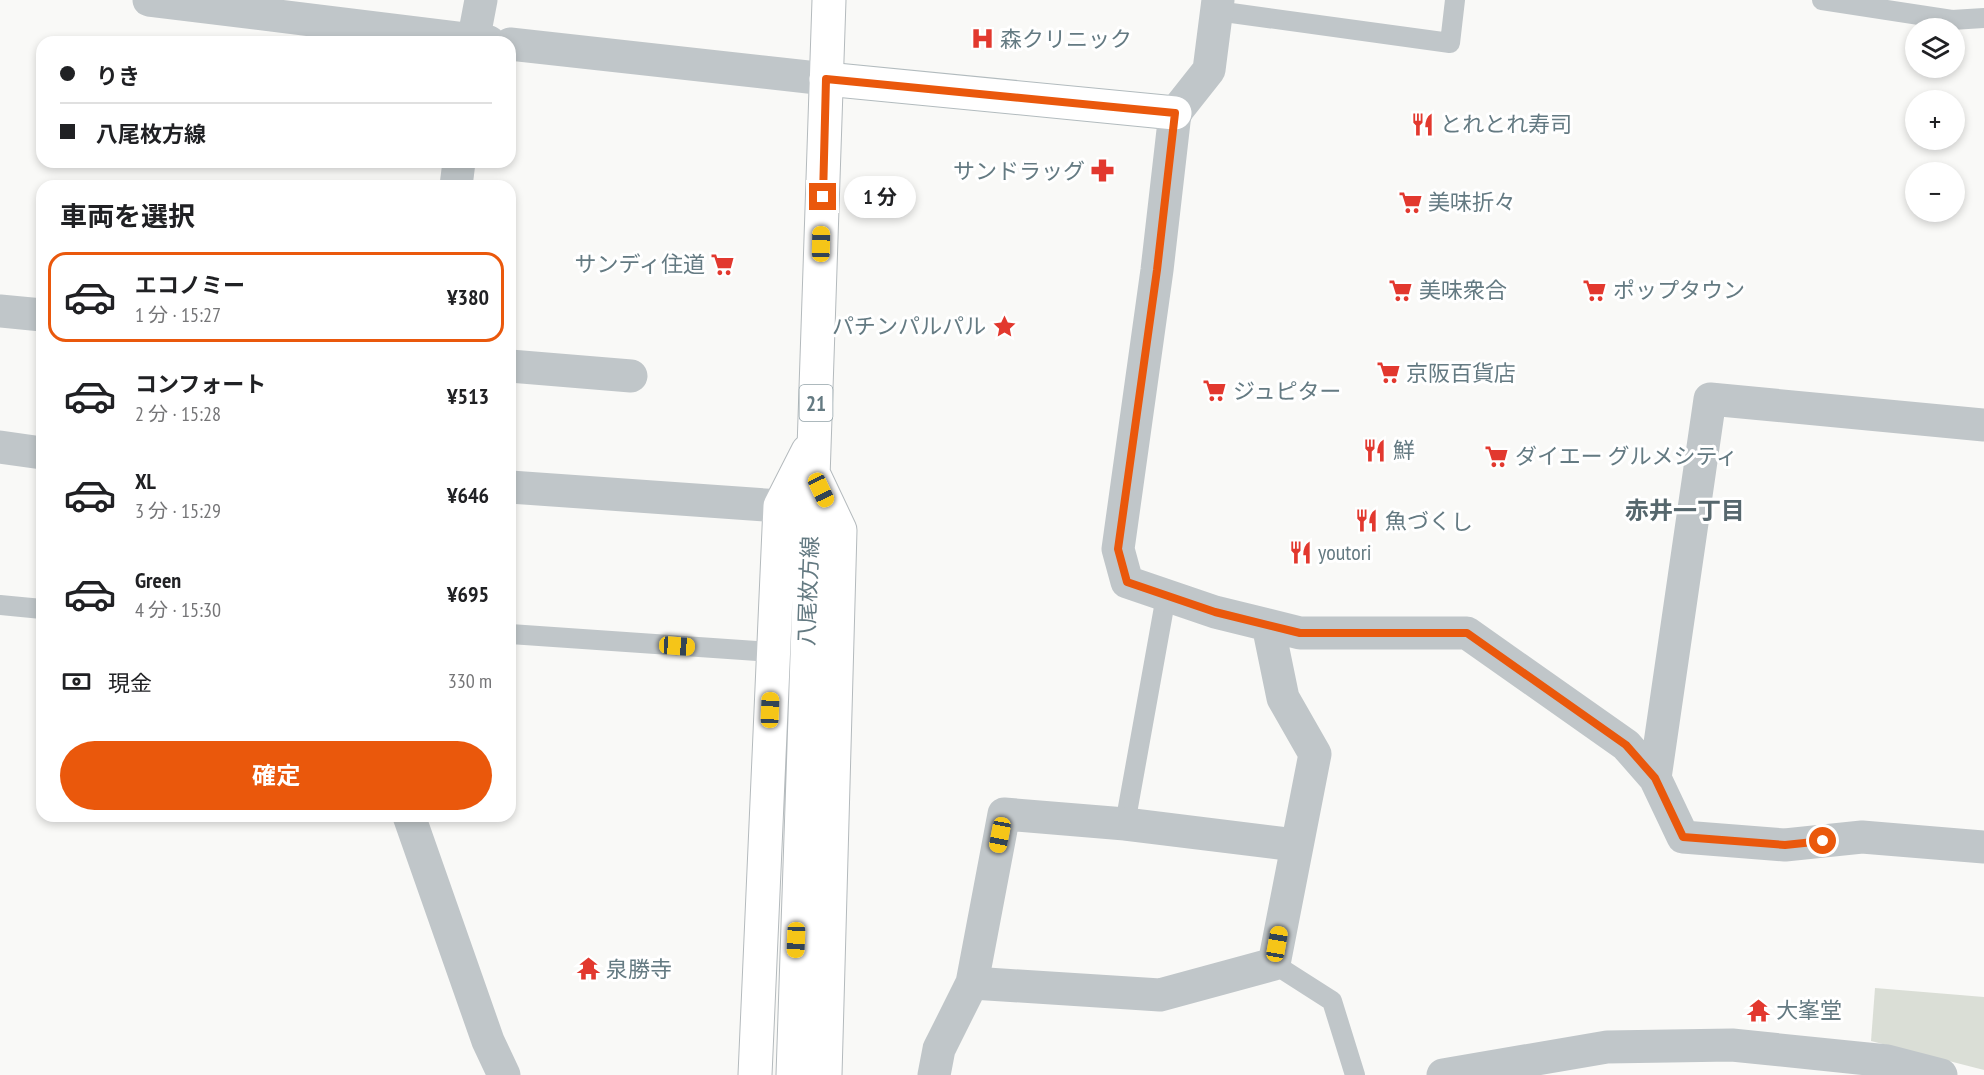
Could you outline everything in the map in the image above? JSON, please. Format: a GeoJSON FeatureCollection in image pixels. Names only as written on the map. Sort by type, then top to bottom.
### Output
{"type":"FeatureCollection","features":[{"type":"Feature","properties":{"kind":"main road","name":"八尾枚方線"},"geometry":{"type":"LineString","coordinates":[[793,1075],[800,806],[829,0]]}},
{"type":"Feature","properties":{"kind":"main road"},"geometry":{"type":"LineString","coordinates":[[826,79],[1175,113]]}},
{"type":"Feature","properties":{"kind":"main road"},"geometry":{"type":"LineString","coordinates":[[754,1075],[780,506],[814,437]]}},
{"type":"Feature","properties":{"kind":"main road"},"geometry":{"type":"LineString","coordinates":[[812,470],[840,530],[825,1075]]}},
{"type":"Feature","properties":{"kind":"street"},"geometry":{"type":"LineString","coordinates":[[149,0],[295,9],[449,36]]}},
{"type":"Feature","properties":{"kind":"street"},"geometry":{"type":"LineString","coordinates":[[478,36],[480,0]]}},
{"type":"Feature","properties":{"kind":"street"},"geometry":{"type":"LineString","coordinates":[[1217,6],[1209,70],[1175,113],[1157,270],[1118,549],[1127,582],[1166,596],[1300,633],[1467,633],[1626,745],[1655,778],[1683,837],[1785,845],[1862,837],[1984,847]]}},
{"type":"Feature","properties":{"kind":"street"},"geometry":{"type":"LineString","coordinates":[[516,45],[826,79]]}},
{"type":"Feature","properties":{"kind":"street"},"geometry":{"type":"LineString","coordinates":[[0,311],[36,314]]}},
{"type":"Feature","properties":{"kind":"street"},"geometry":{"type":"LineString","coordinates":[[516,366],[631,376]]}},
{"type":"Feature","properties":{"kind":"street"},"geometry":{"type":"LineString","coordinates":[[1655,778],[1710,399],[1984,425]]}},
{"type":"Feature","properties":{"kind":"street"},"geometry":{"type":"LineString","coordinates":[[0,447],[36,452]]}},
{"type":"Feature","properties":{"kind":"street"},"geometry":{"type":"LineString","coordinates":[[516,487],[780,506]]}},
{"type":"Feature","properties":{"kind":"street"},"geometry":{"type":"LineString","coordinates":[[972,983],[1160,995],[1274,964],[1295,845],[1315,754],[1283,698],[1268,625]]}},
{"type":"Feature","properties":{"kind":"street"},"geometry":{"type":"LineString","coordinates":[[934,1075],[939,1049],[972,983],[1004,814],[1125,824],[1295,845]]}},
{"type":"Feature","properties":{"kind":"street"},"geometry":{"type":"LineString","coordinates":[[411,822],[484,1030],[504,1075]]}},
{"type":"Feature","properties":{"kind":"street"},"geometry":{"type":"LineString","coordinates":[[1443,1075],[1606,1047],[1732,1045],[1887,1061],[1941,1075]]}},
{"type":"Feature","properties":{"kind":"lane"},"geometry":{"type":"LineString","coordinates":[[1217,6],[1450,43],[1455,0]]}},
{"type":"Feature","properties":{"kind":"lane"},"geometry":{"type":"LineString","coordinates":[[1822,0],[1952,20],[1984,18]]}},
{"type":"Feature","properties":{"kind":"lane"},"geometry":{"type":"LineString","coordinates":[[1125,824],[1166,596]]}},
{"type":"Feature","properties":{"kind":"lane"},"geometry":{"type":"LineString","coordinates":[[0,605],[36,608]]}},
{"type":"Feature","properties":{"kind":"lane"},"geometry":{"type":"LineString","coordinates":[[516,634],[772,652]]}},
{"type":"Feature","properties":{"kind":"lane"},"geometry":{"type":"LineString","coordinates":[[1274,964],[1332,1001],[1355,1075]]}},
{"type":"Feature","properties":{"kind":"shaded area"},"geometry":{"type":"Polygon","coordinates":[[[1875,988],[1984,997],[1984,1070],[1871,1041],[1875,988]]]}},
{"type":"Feature","properties":{"kind":"place","name":"森クリニック"},"geometry":{"type":"Point","coordinates":[982,39]}},
{"type":"Feature","properties":{"kind":"place","name":"とれとれ寿司"},"geometry":{"type":"Point","coordinates":[1422,124]}},
{"type":"Feature","properties":{"kind":"place","name":"サンドラッグ"},"geometry":{"type":"Point","coordinates":[1103,171]}},
{"type":"Feature","properties":{"kind":"place","name":"美味折々"},"geometry":{"type":"Point","coordinates":[1410,202]}},
{"type":"Feature","properties":{"kind":"place","name":"サンディ住道"},"geometry":{"type":"Point","coordinates":[723,264]}},
{"type":"Feature","properties":{"kind":"place","name":"美味衆合"},"geometry":{"type":"Point","coordinates":[1401,290]}},
{"type":"Feature","properties":{"kind":"place","name":"ポップタウン"},"geometry":{"type":"Point","coordinates":[1595,290]}},
{"type":"Feature","properties":{"kind":"place","name":"パチンパルパル"},"geometry":{"type":"Point","coordinates":[1004,326]}},
{"type":"Feature","properties":{"kind":"place","name":"京阪百貨店"},"geometry":{"type":"Point","coordinates":[1388,373]}},
{"type":"Feature","properties":{"kind":"place","name":"ジュピター"},"geometry":{"type":"Point","coordinates":[1215,391]}},
{"type":"Feature","properties":{"kind":"place","name":"鮮"},"geometry":{"type":"Point","coordinates":[1375,450]}},
{"type":"Feature","properties":{"kind":"place","name":"ダイエー グルメシティ"},"geometry":{"type":"Point","coordinates":[1497,456]}},
{"type":"Feature","properties":{"kind":"place","name":"魚づくし"},"geometry":{"type":"Point","coordinates":[1367,521]}},
{"type":"Feature","properties":{"kind":"place","name":"youtori"},"geometry":{"type":"Point","coordinates":[1300,552]}},
{"type":"Feature","properties":{"kind":"place","name":"泉勝寺"},"geometry":{"type":"Point","coordinates":[588,969]}},
{"type":"Feature","properties":{"kind":"place","name":"大峯堂"},"geometry":{"type":"Point","coordinates":[1758,1010]}},
{"type":"Feature","properties":{"kind":"district","name":"赤井一丁目"},"geometry":{"type":"Point","coordinates":[1685,510]}},
{"type":"Feature","properties":{"kind":"route"},"geometry":{"type":"LineString","coordinates":[[823,197],[826,79],[1175,113],[1157,270],[1118,549],[1127,582],[1215,612],[1300,633],[1467,633],[1626,745],[1655,778],[1683,837],[1785,845],[1823,841]]}}]}
